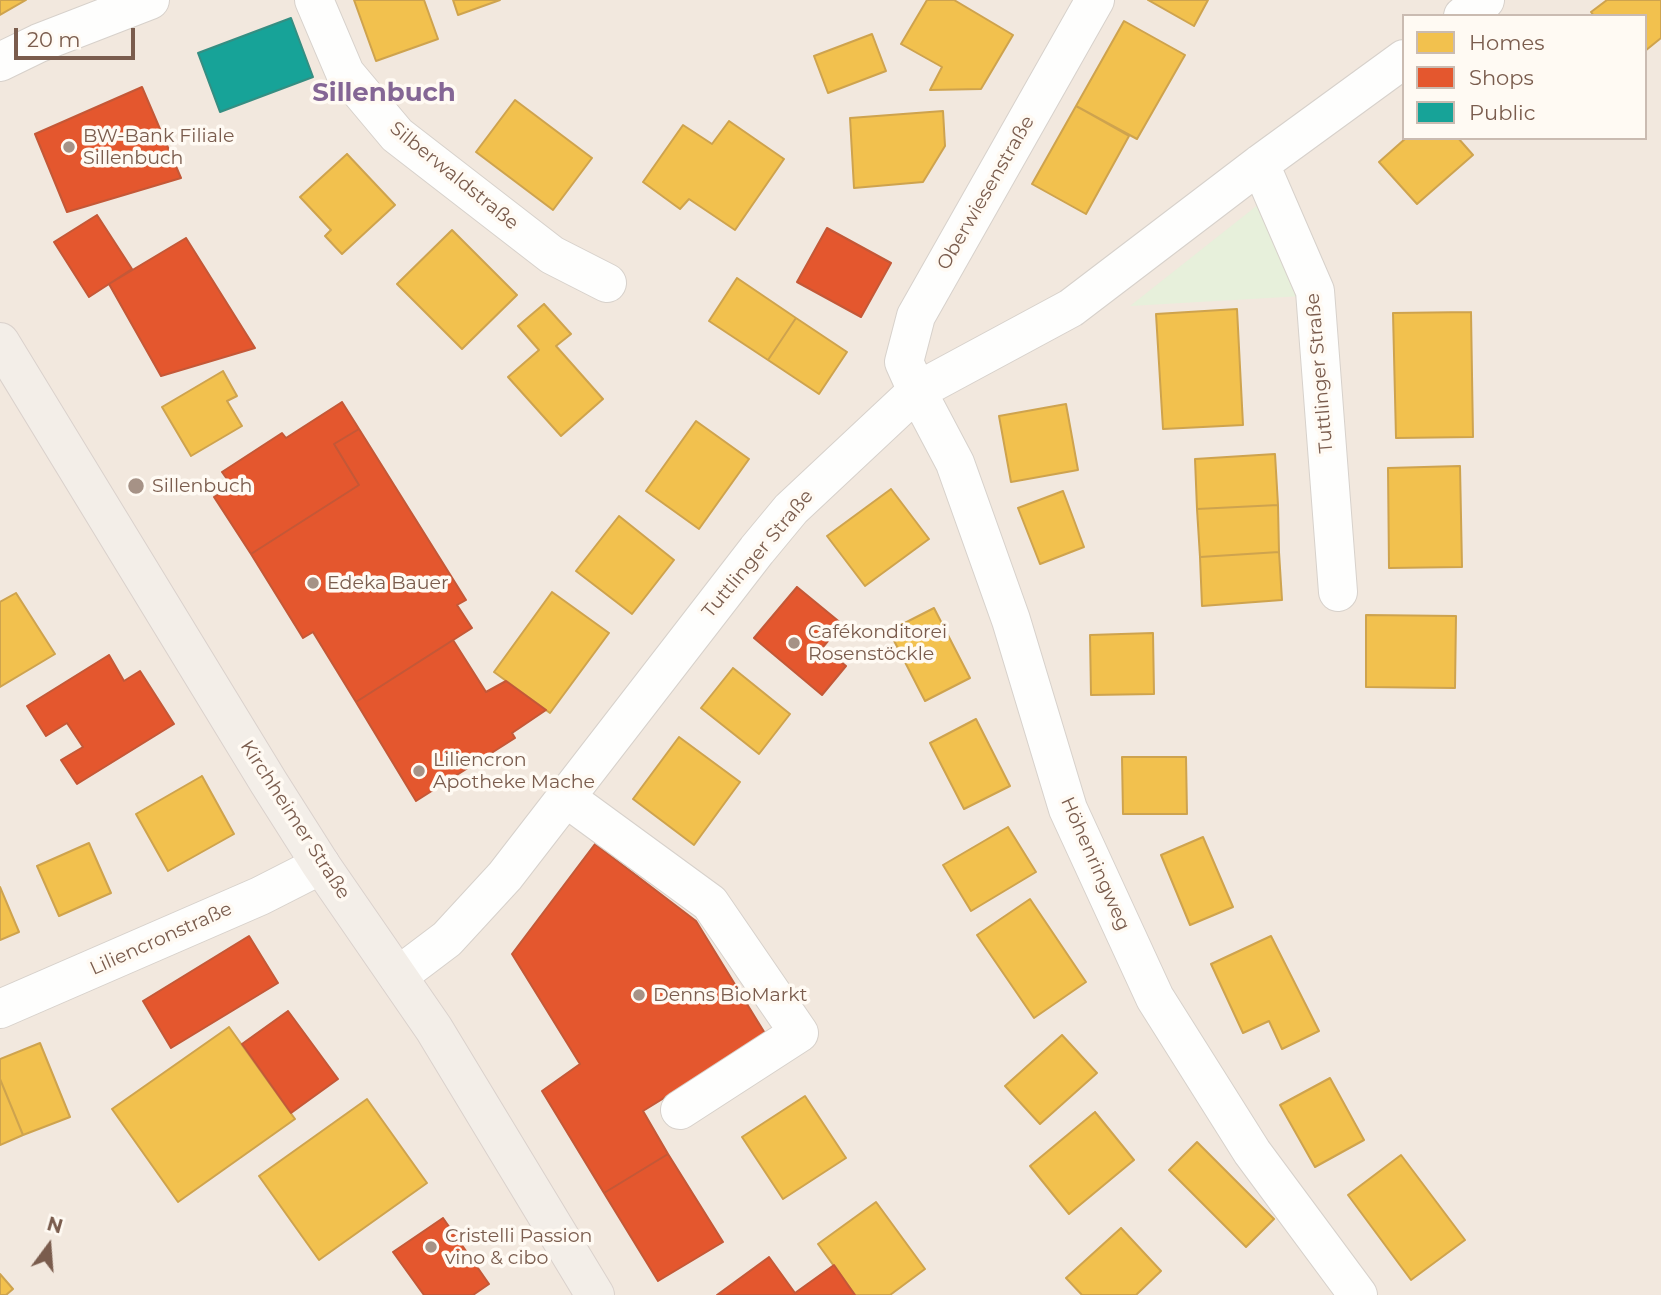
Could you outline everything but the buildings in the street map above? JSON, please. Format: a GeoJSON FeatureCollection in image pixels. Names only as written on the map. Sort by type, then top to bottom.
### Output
{"type":"FeatureCollection","features":[{"type":"Feature","properties":{"kind":"main road","name":"Kirchheimer Straße"},"geometry":{"type":"LineString","coordinates":[[0,342],[321,864],[447,1050],[595,1295]]}},
{"type":"Feature","properties":{"kind":"street"},"geometry":{"type":"LineString","coordinates":[[0,62],[39,43],[150,0]]}},
{"type":"Feature","properties":{"kind":"street","name":"Silberwaldstraße"},"geometry":{"type":"LineString","coordinates":[[314,0],[345,73],[397,135],[552,255],[607,283]]}},
{"type":"Feature","properties":{"kind":"street","name":"Oberwiesenstraße"},"geometry":{"type":"LineString","coordinates":[[916,391],[904,362],[916,316],[1095,0]]}},
{"type":"Feature","properties":{"kind":"street"},"geometry":{"type":"LineString","coordinates":[[1466,14],[1485,0]]}},
{"type":"Feature","properties":{"kind":"street","name":"Tuttlinger Straße"},"geometry":{"type":"LineString","coordinates":[[398,976],[447,939],[505,876],[791,509],[916,391],[1071,309],[1260,164],[1402,60]]}},
{"type":"Feature","properties":{"kind":"street","name":"Tuttlinger Straße"},"geometry":{"type":"LineString","coordinates":[[1260,164],[1315,291],[1338,592]]}},
{"type":"Feature","properties":{"kind":"street","name":"Höhenringweg"},"geometry":{"type":"LineString","coordinates":[[916,391],[960,477],[1011,620],[1068,809],[1155,998],[1252,1152],[1358,1295]]}},
{"type":"Feature","properties":{"kind":"street"},"geometry":{"type":"LineString","coordinates":[[565,797],[710,903],[799,1032],[680,1110]]}},
{"type":"Feature","properties":{"kind":"street","name":"Liliencronstraße"},"geometry":{"type":"LineString","coordinates":[[0,1010],[260,896],[321,864]]}},
{"type":"Feature","properties":{"kind":"shaded area"},"geometry":{"type":"Polygon","coordinates":[[[0,0],[1661,0],[1661,1295],[0,1295],[0,0]]]}},
{"type":"Feature","properties":{"kind":"green space"},"geometry":{"type":"Polygon","coordinates":[[[1264,200],[1303,296],[1130,306],[1264,200]]]}},
{"type":"Feature","properties":{"kind":"place","name":"BW-Bank Filiale Sillenbuch"},"geometry":{"type":"Point","coordinates":[69,147]}},
{"type":"Feature","properties":{"kind":"place","name":"Sillenbuch"},"geometry":{"type":"Point","coordinates":[136,486]}},
{"type":"Feature","properties":{"kind":"place","name":"Edeka Bauer"},"geometry":{"type":"Point","coordinates":[313,583]}},
{"type":"Feature","properties":{"kind":"place","name":"Cafékonditorei Rosenstöckle"},"geometry":{"type":"Point","coordinates":[794,643]}},
{"type":"Feature","properties":{"kind":"place","name":"Liliencron Apotheke Mache"},"geometry":{"type":"Point","coordinates":[419,771]}},
{"type":"Feature","properties":{"kind":"place","name":"Denns BioMarkt"},"geometry":{"type":"Point","coordinates":[639,995]}},
{"type":"Feature","properties":{"kind":"place","name":"Cristelli Passion vino & cibo"},"geometry":{"type":"Point","coordinates":[431,1247]}},
{"type":"Feature","properties":{"kind":"district","name":"Sillenbuch"},"geometry":{"type":"Point","coordinates":[384,93]}}]}
